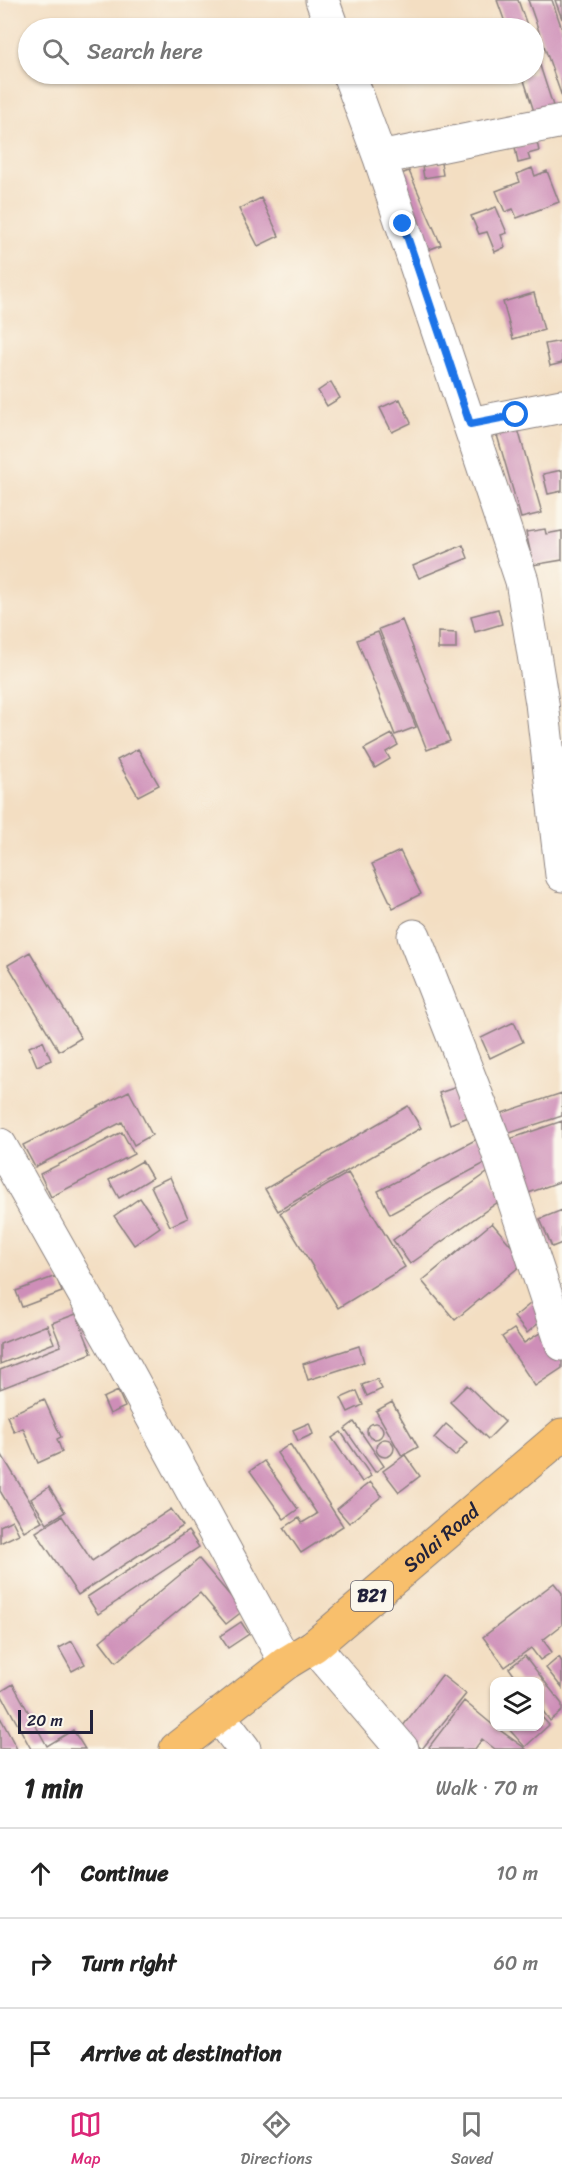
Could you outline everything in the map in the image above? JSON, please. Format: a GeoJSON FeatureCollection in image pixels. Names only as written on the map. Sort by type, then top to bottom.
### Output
{"type":"FeatureCollection","features":[{"type":"Feature","properties":{"kind":"highway","name":"Solai Road"},"geometry":{"type":"LineString","coordinates":[[176,1749],[286,1663],[314,1646],[562,1435]]}},
{"type":"Feature","properties":{"kind":"street"},"geometry":{"type":"LineString","coordinates":[[322,0],[328,18]]}},
{"type":"Feature","properties":{"kind":"street"},"geometry":{"type":"LineString","coordinates":[[353,84],[380,158],[522,581],[542,703],[562,875]]}},
{"type":"Feature","properties":{"kind":"street"},"geometry":{"type":"LineString","coordinates":[[380,158],[562,121]]}},
{"type":"Feature","properties":{"kind":"street"},"geometry":{"type":"LineString","coordinates":[[470,424],[562,406]]}},
{"type":"Feature","properties":{"kind":"street"},"geometry":{"type":"LineString","coordinates":[[414,936],[495,1143],[562,1344]]}},
{"type":"Feature","properties":{"kind":"street"},"geometry":{"type":"LineString","coordinates":[[0,1145],[118,1354],[286,1663]]}},
{"type":"Feature","properties":{"kind":"street"},"geometry":{"type":"LineString","coordinates":[[314,1646],[402,1749]]}},
{"type":"Feature","properties":{"kind":"street"},"geometry":{"type":"LineString","coordinates":[[218,1715],[244,1749]]}},
{"type":"Feature","properties":{"kind":"building"},"geometry":{"type":"Polygon","coordinates":[[[497,0],[518,0],[524,18],[503,18],[497,0]]]}},
{"type":"Feature","properties":{"kind":"building"},"geometry":{"type":"Polygon","coordinates":[[[528,0],[552,0],[562,29],[562,97],[544,46],[544,18],[534,18],[528,0]]]}},
{"type":"Feature","properties":{"kind":"building"},"geometry":{"type":"Polygon","coordinates":[[[555,0],[562,0],[562,19],[555,0]]]}},
{"type":"Feature","properties":{"kind":"building"},"geometry":{"type":"Polygon","coordinates":[[[544,78],[556,115],[537,121],[525,84],[544,84],[544,78]]]}},
{"type":"Feature","properties":{"kind":"building"},"geometry":{"type":"Polygon","coordinates":[[[537,142],[539,151],[528,154],[530,160],[518,163],[515,147],[537,142]]]}},
{"type":"Feature","properties":{"kind":"building"},"geometry":{"type":"Polygon","coordinates":[[[441,163],[443,175],[424,178],[422,166],[441,163]]]}},
{"type":"Feature","properties":{"kind":"building"},"geometry":{"type":"Polygon","coordinates":[[[532,168],[535,176],[547,171],[559,202],[517,218],[513,209],[505,212],[496,191],[520,182],[517,174],[532,168]]]}},
{"type":"Feature","properties":{"kind":"building"},"geometry":{"type":"Polygon","coordinates":[[[409,171],[441,245],[425,251],[393,177],[409,171]]]}},
{"type":"Feature","properties":{"kind":"building"},"geometry":{"type":"Polygon","coordinates":[[[261,198],[279,236],[258,246],[239,209],[261,198]]]}},
{"type":"Feature","properties":{"kind":"building"},"geometry":{"type":"Polygon","coordinates":[[[496,207],[507,233],[501,235],[505,247],[495,252],[487,232],[479,234],[471,216],[496,207]]]}},
{"type":"Feature","properties":{"kind":"building"},"geometry":{"type":"Polygon","coordinates":[[[534,293],[544,330],[513,339],[503,302],[534,293]]]}},
{"type":"Feature","properties":{"kind":"building"},"geometry":{"type":"Polygon","coordinates":[[[562,341],[562,363],[550,366],[545,344],[562,341]]]}},
{"type":"Feature","properties":{"kind":"building"},"geometry":{"type":"Polygon","coordinates":[[[331,382],[340,398],[327,406],[318,391],[331,382]]]}},
{"type":"Feature","properties":{"kind":"building"},"geometry":{"type":"Polygon","coordinates":[[[400,399],[411,423],[392,432],[380,408],[400,399]]]}},
{"type":"Feature","properties":{"kind":"building"},"geometry":{"type":"Polygon","coordinates":[[[518,429],[542,513],[521,518],[497,435],[518,429]]]}},
{"type":"Feature","properties":{"kind":"building"},"geometry":{"type":"Polygon","coordinates":[[[562,470],[562,491],[548,494],[543,474],[562,470]]]}},
{"type":"Feature","properties":{"kind":"building"},"geometry":{"type":"Polygon","coordinates":[[[545,529],[546,534],[562,531],[562,560],[533,565],[526,532],[545,529]]]}},
{"type":"Feature","properties":{"kind":"building"},"geometry":{"type":"Polygon","coordinates":[[[463,545],[468,558],[419,578],[413,566],[463,545]]]}},
{"type":"Feature","properties":{"kind":"building"},"geometry":{"type":"Polygon","coordinates":[[[498,609],[502,624],[475,632],[471,616],[498,609]]]}},
{"type":"Feature","properties":{"kind":"building"},"geometry":{"type":"Polygon","coordinates":[[[402,620],[450,741],[427,750],[379,629],[402,620]]]}},
{"type":"Feature","properties":{"kind":"building"},"geometry":{"type":"Polygon","coordinates":[[[378,632],[416,727],[395,735],[357,640],[378,632]]]}},
{"type":"Feature","properties":{"kind":"building"},"geometry":{"type":"Polygon","coordinates":[[[438,632],[456,633],[456,649],[438,649],[438,632]]]}},
{"type":"Feature","properties":{"kind":"building"},"geometry":{"type":"Polygon","coordinates":[[[392,734],[398,745],[386,752],[390,759],[375,768],[364,749],[392,734]]]}},
{"type":"Feature","properties":{"kind":"building"},"geometry":{"type":"Polygon","coordinates":[[[138,749],[159,785],[138,796],[117,760],[138,749]]]}},
{"type":"Feature","properties":{"kind":"building"},"geometry":{"type":"Polygon","coordinates":[[[400,851],[421,894],[393,908],[372,864],[400,851]]]}},
{"type":"Feature","properties":{"kind":"building"},"geometry":{"type":"Polygon","coordinates":[[[30,952],[81,1038],[59,1051],[8,965],[30,952]]]}},
{"type":"Feature","properties":{"kind":"building"},"geometry":{"type":"Polygon","coordinates":[[[514,1022],[523,1042],[490,1058],[481,1038],[514,1022]]]}},
{"type":"Feature","properties":{"kind":"building"},"geometry":{"type":"Polygon","coordinates":[[[43,1041],[51,1060],[37,1066],[29,1047],[43,1041]]]}},
{"type":"Feature","properties":{"kind":"building"},"geometry":{"type":"Polygon","coordinates":[[[460,1086],[471,1116],[450,1124],[439,1093],[460,1086]]]}},
{"type":"Feature","properties":{"kind":"building"},"geometry":{"type":"Polygon","coordinates":[[[129,1091],[152,1135],[134,1145],[122,1122],[35,1167],[23,1145],[129,1091]]]}},
{"type":"Feature","properties":{"kind":"building"},"geometry":{"type":"Polygon","coordinates":[[[562,1093],[562,1116],[500,1136],[493,1116],[562,1093]]]}},
{"type":"Feature","properties":{"kind":"building"},"geometry":{"type":"Polygon","coordinates":[[[408,1106],[421,1128],[278,1211],[265,1189],[408,1106]]]}},
{"type":"Feature","properties":{"kind":"building"},"geometry":{"type":"Polygon","coordinates":[[[562,1121],[562,1181],[523,1195],[504,1141],[562,1121]]]}},
{"type":"Feature","properties":{"kind":"building"},"geometry":{"type":"Polygon","coordinates":[[[122,1132],[134,1154],[51,1197],[40,1174],[122,1132]]]}},
{"type":"Feature","properties":{"kind":"building"},"geometry":{"type":"Polygon","coordinates":[[[477,1139],[489,1161],[390,1214],[378,1191],[477,1139]]]}},
{"type":"Feature","properties":{"kind":"building"},"geometry":{"type":"Polygon","coordinates":[[[142,1161],[152,1178],[119,1198],[109,1180],[142,1161]]]}},
{"type":"Feature","properties":{"kind":"building"},"geometry":{"type":"Polygon","coordinates":[[[348,1173],[405,1267],[338,1308],[280,1213],[348,1173]]]}},
{"type":"Feature","properties":{"kind":"building"},"geometry":{"type":"Polygon","coordinates":[[[487,1173],[505,1197],[410,1264],[393,1240],[487,1173]]]}},
{"type":"Feature","properties":{"kind":"building"},"geometry":{"type":"Polygon","coordinates":[[[170,1177],[188,1218],[170,1226],[151,1186],[170,1177]]]}},
{"type":"Feature","properties":{"kind":"building"},"geometry":{"type":"Polygon","coordinates":[[[140,1198],[160,1227],[134,1245],[114,1216],[140,1198]]]}},
{"type":"Feature","properties":{"kind":"building"},"geometry":{"type":"Polygon","coordinates":[[[562,1210],[562,1243],[552,1247],[540,1219],[562,1210]]]}},
{"type":"Feature","properties":{"kind":"building"},"geometry":{"type":"Polygon","coordinates":[[[492,1223],[525,1262],[455,1320],[422,1281],[492,1223]]]}},
{"type":"Feature","properties":{"kind":"building"},"geometry":{"type":"Polygon","coordinates":[[[56,1276],[62,1292],[22,1307],[16,1291],[56,1276]]]}},
{"type":"Feature","properties":{"kind":"building"},"geometry":{"type":"Polygon","coordinates":[[[536,1299],[548,1315],[527,1333],[514,1317],[536,1299]]]}},
{"type":"Feature","properties":{"kind":"building"},"geometry":{"type":"Polygon","coordinates":[[[76,1314],[92,1353],[0,1389],[0,1370],[61,1346],[52,1323],[76,1314]]]}},
{"type":"Feature","properties":{"kind":"building"},"geometry":{"type":"Polygon","coordinates":[[[47,1325],[54,1343],[0,1364],[0,1344],[47,1325]]]}},
{"type":"Feature","properties":{"kind":"building"},"geometry":{"type":"Polygon","coordinates":[[[514,1329],[524,1343],[543,1331],[562,1360],[562,1368],[535,1386],[502,1337],[514,1329]]]}},
{"type":"Feature","properties":{"kind":"building"},"geometry":{"type":"Polygon","coordinates":[[[359,1346],[364,1362],[308,1380],[303,1364],[359,1346]]]}},
{"type":"Feature","properties":{"kind":"building"},"geometry":{"type":"Polygon","coordinates":[[[377,1379],[382,1389],[367,1396],[362,1385],[377,1379]]]}},
{"type":"Feature","properties":{"kind":"building"},"geometry":{"type":"Polygon","coordinates":[[[467,1385],[505,1422],[488,1439],[450,1402],[467,1385]]]}},
{"type":"Feature","properties":{"kind":"building"},"geometry":{"type":"Polygon","coordinates":[[[118,1391],[125,1407],[110,1414],[103,1398],[118,1391]]]}},
{"type":"Feature","properties":{"kind":"building"},"geometry":{"type":"Polygon","coordinates":[[[357,1391],[363,1405],[348,1412],[341,1398],[357,1391]]]}},
{"type":"Feature","properties":{"kind":"building"},"geometry":{"type":"Polygon","coordinates":[[[44,1399],[61,1437],[57,1439],[62,1452],[38,1463],[23,1428],[14,1432],[7,1416],[44,1399]]]}},
{"type":"Feature","properties":{"kind":"building"},"geometry":{"type":"Polygon","coordinates":[[[392,1402],[418,1447],[402,1456],[376,1411],[392,1402]]]}},
{"type":"Feature","properties":{"kind":"building"},"geometry":{"type":"Polygon","coordinates":[[[354,1422],[384,1466],[375,1472],[345,1429],[354,1422]]]}},
{"type":"Feature","properties":{"kind":"building"},"geometry":{"type":"Polygon","coordinates":[[[309,1423],[313,1434],[298,1441],[293,1430],[309,1423]]]}},
{"type":"Feature","properties":{"kind":"building"},"geometry":{"type":"Polygon","coordinates":[[[372,1423],[378,1423],[383,1431],[381,1437],[372,1439],[367,1434],[367,1428],[372,1423]]]}},
{"type":"Feature","properties":{"kind":"building"},"geometry":{"type":"Polygon","coordinates":[[[446,1424],[467,1442],[455,1456],[434,1438],[446,1424]]]}},
{"type":"Feature","properties":{"kind":"building"},"geometry":{"type":"Polygon","coordinates":[[[341,1432],[371,1476],[362,1482],[332,1438],[341,1432]]]}},
{"type":"Feature","properties":{"kind":"building"},"geometry":{"type":"Polygon","coordinates":[[[385,1439],[391,1442],[394,1448],[391,1454],[385,1457],[379,1454],[376,1448],[379,1442],[385,1439]]]}},
{"type":"Feature","properties":{"kind":"building"},"geometry":{"type":"Polygon","coordinates":[[[290,1444],[343,1526],[301,1553],[284,1528],[299,1518],[302,1523],[317,1514],[277,1453],[290,1444]]]}},
{"type":"Feature","properties":{"kind":"building"},"geometry":{"type":"Polygon","coordinates":[[[0,1452],[42,1521],[24,1531],[0,1491],[0,1452]]]}},
{"type":"Feature","properties":{"kind":"building"},"geometry":{"type":"Polygon","coordinates":[[[405,1455],[420,1476],[399,1492],[383,1471],[405,1455]]]}},
{"type":"Feature","properties":{"kind":"building"},"geometry":{"type":"Polygon","coordinates":[[[264,1461],[298,1509],[284,1519],[250,1471],[264,1461]]]}},
{"type":"Feature","properties":{"kind":"building"},"geometry":{"type":"Polygon","coordinates":[[[370,1482],[382,1496],[349,1523],[337,1509],[370,1482]]]}},
{"type":"Feature","properties":{"kind":"building"},"geometry":{"type":"Polygon","coordinates":[[[49,1487],[65,1512],[47,1523],[31,1499],[49,1487]]]}},
{"type":"Feature","properties":{"kind":"building"},"geometry":{"type":"Polygon","coordinates":[[[171,1509],[183,1526],[78,1595],[36,1532],[62,1516],[92,1561],[171,1509]]]}},
{"type":"Feature","properties":{"kind":"building"},"geometry":{"type":"Polygon","coordinates":[[[12,1520],[19,1534],[0,1543],[0,1526],[12,1520]]]}},
{"type":"Feature","properties":{"kind":"building"},"geometry":{"type":"Polygon","coordinates":[[[188,1531],[199,1547],[98,1614],[87,1597],[188,1531]]]}},
{"type":"Feature","properties":{"kind":"building"},"geometry":{"type":"Polygon","coordinates":[[[199,1559],[243,1611],[226,1624],[200,1593],[116,1662],[100,1641],[199,1559]]]}},
{"type":"Feature","properties":{"kind":"building"},"geometry":{"type":"Polygon","coordinates":[[[554,1583],[562,1593],[562,1625],[543,1640],[552,1652],[540,1660],[531,1648],[505,1667],[483,1637],[554,1583]]]}},
{"type":"Feature","properties":{"kind":"building"},"geometry":{"type":"Polygon","coordinates":[[[241,1622],[249,1634],[228,1648],[220,1636],[241,1622]]]}},
{"type":"Feature","properties":{"kind":"building"},"geometry":{"type":"Polygon","coordinates":[[[72,1641],[85,1664],[72,1671],[59,1648],[72,1641]]]}},
{"type":"Feature","properties":{"kind":"building"},"geometry":{"type":"Polygon","coordinates":[[[525,1656],[541,1677],[515,1677],[509,1668],[525,1656]]]}},
{"type":"Feature","properties":{"kind":"building"},"geometry":{"type":"Polygon","coordinates":[[[559,1657],[562,1662],[562,1688],[546,1668],[559,1657]]]}},
{"type":"Feature","properties":{"kind":"building"},"geometry":{"type":"Polygon","coordinates":[[[442,1675],[466,1694],[422,1749],[399,1731],[442,1675]]]}},
{"type":"Feature","properties":{"kind":"building"},"geometry":{"type":"Polygon","coordinates":[[[544,1681],[562,1704],[562,1711],[550,1721],[544,1713],[544,1681]]]}},
{"type":"Feature","properties":{"kind":"building"},"geometry":{"type":"Polygon","coordinates":[[[13,1684],[47,1746],[73,1730],[85,1749],[31,1749],[0,1692],[13,1684]]]}},
{"type":"Feature","properties":{"kind":"building"},"geometry":{"type":"Polygon","coordinates":[[[464,1701],[490,1723],[490,1731],[501,1731],[526,1749],[495,1749],[482,1739],[475,1749],[432,1749],[429,1747],[464,1701]]]}},
{"type":"Feature","properties":{"kind":"building"},"geometry":{"type":"Polygon","coordinates":[[[0,1717],[17,1749],[0,1749],[0,1717]]]}},
{"type":"Feature","properties":{"kind":"building"},"geometry":{"type":"Polygon","coordinates":[[[544,1719],[549,1725],[544,1730],[544,1719]]]}},
{"type":"Feature","properties":{"kind":"building"},"geometry":{"type":"Polygon","coordinates":[[[511,1731],[542,1731],[525,1747],[511,1731]]]}},
{"type":"Feature","properties":{"kind":"route"},"geometry":{"type":"LineString","coordinates":[[403,224],[470,424],[516,415]]}}]}
